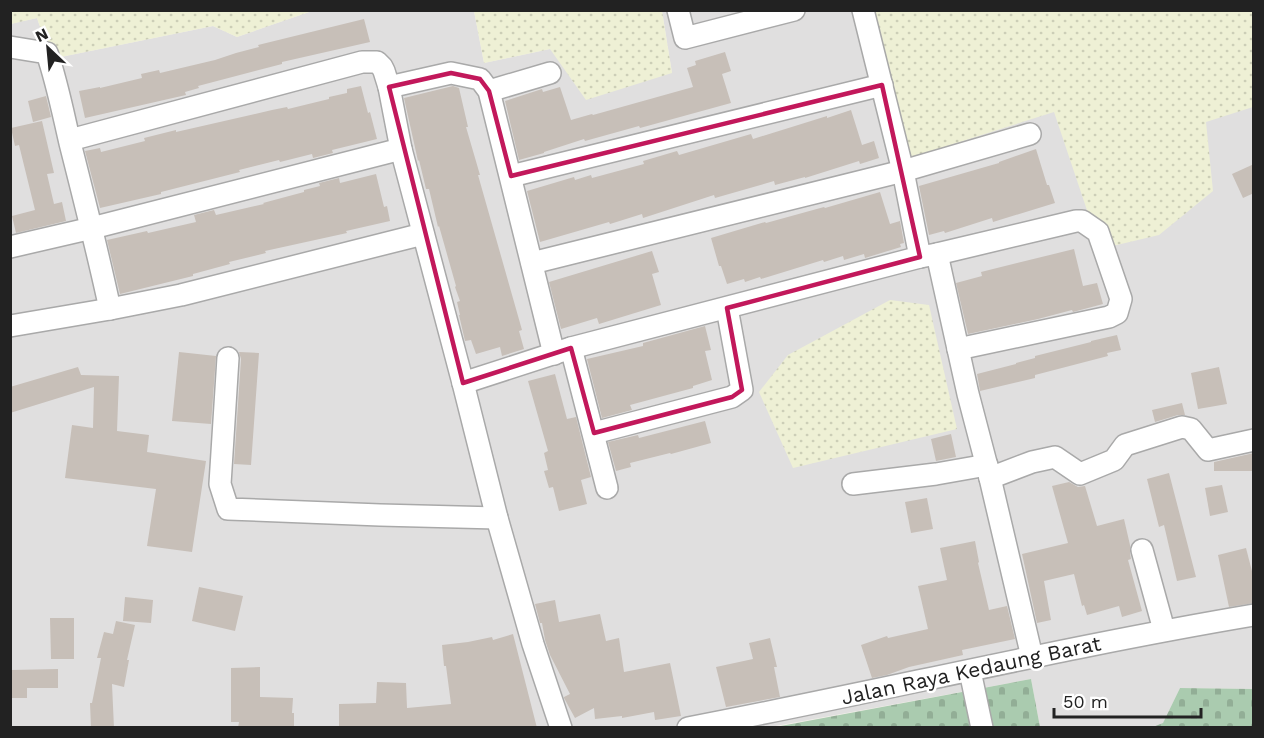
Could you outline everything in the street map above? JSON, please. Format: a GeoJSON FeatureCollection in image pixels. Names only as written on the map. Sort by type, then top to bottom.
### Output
{"type":"FeatureCollection","features":[{"type":"Feature","properties":{"kind":"street"},"geometry":{"type":"LineString","coordinates":[[678,10],[685,38],[770,13],[794,10]]}},
{"type":"Feature","properties":{"kind":"street"},"geometry":{"type":"LineString","coordinates":[[863,10],[903,171],[958,349],[1032,657]]}},
{"type":"Feature","properties":{"kind":"street"},"geometry":{"type":"LineString","coordinates":[[10,47],[47,53],[55,76],[110,309]]}},
{"type":"Feature","properties":{"kind":"street"},"geometry":{"type":"LineString","coordinates":[[69,140],[362,62],[374,62],[382,67],[389,87],[401,149],[496,518],[533,644],[561,728]]}},
{"type":"Feature","properties":{"kind":"street"},"geometry":{"type":"LineString","coordinates":[[389,87],[451,73],[480,79],[489,91],[532,263],[594,433],[607,488]]}},
{"type":"Feature","properties":{"kind":"street"},"geometry":{"type":"LineString","coordinates":[[489,91],[550,73]]}},
{"type":"Feature","properties":{"kind":"street"},"geometry":{"type":"LineString","coordinates":[[511,176],[882,85]]}},
{"type":"Feature","properties":{"kind":"street"},"geometry":{"type":"LineString","coordinates":[[532,263],[903,171],[1030,134]]}},
{"type":"Feature","properties":{"kind":"street"},"geometry":{"type":"LineString","coordinates":[[10,246],[92,228],[401,149]]}},
{"type":"Feature","properties":{"kind":"street"},"geometry":{"type":"LineString","coordinates":[[463,383],[563,351],[929,256],[1076,221],[1082,221],[1098,232],[1121,298],[1117,314],[958,349]]}},
{"type":"Feature","properties":{"kind":"street"},"geometry":{"type":"LineString","coordinates":[[10,326],[181,295],[423,234]]}},
{"type":"Feature","properties":{"kind":"street"},"geometry":{"type":"LineString","coordinates":[[594,433],[732,397],[742,390],[727,308]]}},
{"type":"Feature","properties":{"kind":"street"},"geometry":{"type":"LineString","coordinates":[[228,358],[220,484],[228,509],[496,518]]}},
{"type":"Feature","properties":{"kind":"street"},"geometry":{"type":"LineString","coordinates":[[853,484],[936,474],[988,472],[1055,457],[1080,474],[1114,460],[1125,445],[1182,427],[1191,429],[1209,450],[1254,440]]}},
{"type":"Feature","properties":{"kind":"street"},"geometry":{"type":"LineString","coordinates":[[1142,550],[1164,630]]}},
{"type":"Feature","properties":{"kind":"street","name":"Jalan Raya Kedaung Barat"},"geometry":{"type":"LineString","coordinates":[[688,728],[1164,630],[1254,615]]}},
{"type":"Feature","properties":{"kind":"street"},"geometry":{"type":"LineString","coordinates":[[970,670],[982,728]]}},
{"type":"Feature","properties":{"kind":"highlighted area"},"geometry":{"type":"Polygon","coordinates":[[[451,73],[480,79],[489,91],[511,176],[882,85],[920,257],[727,308],[742,390],[732,397],[594,433],[571,348],[463,383],[389,87],[451,73]]]}},
{"type":"Feature","properties":{"kind":"shaded area"},"geometry":{"type":"Polygon","coordinates":[[[312,11],[474,11],[484,63],[550,49],[672,73],[662,11],[1253,11],[1253,689],[1180,688],[1163,724],[1153,728],[1040,727],[1031,679],[770,727],[11,727],[10,24],[37,18],[51,59],[213,26],[237,37],[312,11]]]}},
{"type":"Feature","properties":{"kind":"green space"},"geometry":{"type":"Polygon","coordinates":[[[10,11],[312,11],[237,37],[213,26],[51,59],[37,18],[11,24],[10,11]]]}},
{"type":"Feature","properties":{"kind":"green space"},"geometry":{"type":"Polygon","coordinates":[[[474,11],[662,11],[672,73],[586,100],[550,49],[484,63],[474,11]]]}},
{"type":"Feature","properties":{"kind":"green space"},"geometry":{"type":"Polygon","coordinates":[[[871,11],[1253,11],[1253,107],[1206,122],[1213,191],[1159,235],[1100,249],[1054,112],[906,159],[871,11]]]}},
{"type":"Feature","properties":{"kind":"green space"},"geometry":{"type":"Polygon","coordinates":[[[890,300],[929,305],[957,429],[793,468],[759,392],[788,355],[890,300]]]}},
{"type":"Feature","properties":{"kind":"green space"},"geometry":{"type":"Polygon","coordinates":[[[1031,679],[1040,727],[770,728],[1031,679]]]}},
{"type":"Feature","properties":{"kind":"green space"},"geometry":{"type":"Polygon","coordinates":[[[1180,688],[1253,689],[1253,727],[1153,727],[1163,723],[1180,688]]]}},
{"type":"Feature","properties":{"kind":"building"},"geometry":{"type":"Polygon","coordinates":[[[364,19],[370,42],[282,62],[282,64],[198,86],[199,88],[185,92],[186,95],[85,118],[79,91],[142,78],[141,74],[159,70],[160,73],[215,60],[259,47],[258,45],[364,19]]]}},
{"type":"Feature","properties":{"kind":"building"},"geometry":{"type":"Polygon","coordinates":[[[725,52],[731,71],[722,74],[731,103],[640,128],[639,126],[585,141],[584,139],[519,160],[505,101],[542,89],[543,92],[560,87],[571,120],[693,87],[687,68],[696,65],[695,61],[725,52]]]}},
{"type":"Feature","properties":{"kind":"building"},"geometry":{"type":"Polygon","coordinates":[[[361,86],[377,139],[332,150],[333,153],[313,158],[312,154],[280,162],[279,160],[161,192],[161,194],[100,208],[85,151],[100,148],[101,152],[145,141],[144,138],[176,130],[176,132],[287,107],[288,109],[329,99],[329,97],[347,93],[347,89],[361,86]]]}},
{"type":"Feature","properties":{"kind":"building"},"geometry":{"type":"Polygon","coordinates":[[[453,86],[459,88],[468,127],[466,127],[480,175],[478,175],[522,330],[519,331],[524,349],[502,356],[500,347],[476,354],[471,340],[465,341],[457,302],[460,301],[429,189],[426,189],[418,161],[404,98],[453,86]]]}},
{"type":"Feature","properties":{"kind":"building"},"geometry":{"type":"Polygon","coordinates":[[[46,96],[51,117],[33,122],[28,101],[46,96]]]}},
{"type":"Feature","properties":{"kind":"building"},"geometry":{"type":"Polygon","coordinates":[[[851,110],[862,145],[874,141],[879,158],[860,164],[859,161],[775,185],[774,181],[715,198],[714,195],[643,218],[642,214],[540,242],[527,191],[574,177],[575,180],[591,175],[592,178],[644,164],[643,161],[677,151],[679,155],[751,134],[753,139],[851,110]]]}},
{"type":"Feature","properties":{"kind":"building"},"geometry":{"type":"Polygon","coordinates":[[[42,121],[54,173],[47,174],[54,204],[62,202],[66,221],[16,233],[12,216],[35,210],[19,145],[15,146],[11,128],[42,121]]]}},
{"type":"Feature","properties":{"kind":"building"},"geometry":{"type":"Polygon","coordinates":[[[1036,149],[1055,203],[993,222],[992,218],[945,233],[944,231],[929,235],[919,186],[999,163],[1036,149]]]}},
{"type":"Feature","properties":{"kind":"building"},"geometry":{"type":"Polygon","coordinates":[[[1254,164],[1254,193],[1243,198],[1232,174],[1254,164]]]}},
{"type":"Feature","properties":{"kind":"building"},"geometry":{"type":"Polygon","coordinates":[[[376,174],[390,221],[265,251],[266,253],[229,262],[230,264],[193,274],[193,276],[120,294],[107,240],[196,222],[194,215],[214,210],[216,215],[264,204],[320,186],[319,183],[339,178],[340,183],[376,174]]]}},
{"type":"Feature","properties":{"kind":"building"},"geometry":{"type":"Polygon","coordinates":[[[880,192],[890,224],[900,221],[904,243],[900,244],[901,247],[865,258],[864,254],[844,260],[843,256],[824,262],[823,260],[761,279],[760,277],[745,282],[744,279],[727,284],[711,238],[880,192]]]}},
{"type":"Feature","properties":{"kind":"building"},"geometry":{"type":"Polygon","coordinates":[[[1074,249],[1083,286],[1097,283],[1103,304],[968,334],[956,283],[982,276],[981,272],[1074,249]]]}},
{"type":"Feature","properties":{"kind":"building"},"geometry":{"type":"Polygon","coordinates":[[[652,251],[659,272],[652,274],[661,305],[599,324],[597,318],[561,329],[549,282],[652,251]]]}},
{"type":"Feature","properties":{"kind":"building"},"geometry":{"type":"Polygon","coordinates":[[[705,326],[711,350],[705,351],[712,380],[693,386],[693,388],[630,405],[632,410],[602,418],[587,359],[643,346],[643,343],[705,326]]]}},
{"type":"Feature","properties":{"kind":"building"},"geometry":{"type":"Polygon","coordinates":[[[1117,335],[1121,350],[1107,353],[1108,356],[1035,375],[1035,378],[980,391],[977,374],[1117,335]]]}},
{"type":"Feature","properties":{"kind":"building"},"geometry":{"type":"Polygon","coordinates":[[[179,352],[216,356],[211,424],[172,421],[179,352]]]}},
{"type":"Feature","properties":{"kind":"building"},"geometry":{"type":"Polygon","coordinates":[[[239,352],[259,353],[251,465],[234,464],[241,359],[239,352]]]}},
{"type":"Feature","properties":{"kind":"building"},"geometry":{"type":"Polygon","coordinates":[[[78,367],[81,375],[119,376],[117,431],[149,435],[147,452],[206,461],[192,552],[147,546],[156,489],[65,478],[72,425],[93,428],[94,387],[10,413],[10,387],[78,367]]]}},
{"type":"Feature","properties":{"kind":"building"},"geometry":{"type":"Polygon","coordinates":[[[1219,367],[1227,404],[1198,409],[1191,373],[1219,367]]]}},
{"type":"Feature","properties":{"kind":"building"},"geometry":{"type":"Polygon","coordinates":[[[555,374],[567,419],[576,417],[591,477],[581,480],[587,504],[559,511],[553,487],[549,488],[544,471],[548,470],[544,453],[548,451],[528,381],[555,374]]]}},
{"type":"Feature","properties":{"kind":"building"},"geometry":{"type":"Polygon","coordinates":[[[1182,403],[1185,415],[1155,422],[1152,410],[1182,403]]]}},
{"type":"Feature","properties":{"kind":"building"},"geometry":{"type":"Polygon","coordinates":[[[705,421],[711,443],[630,463],[631,467],[616,471],[608,442],[638,435],[639,438],[705,421]]]}},
{"type":"Feature","properties":{"kind":"building"},"geometry":{"type":"Polygon","coordinates":[[[951,434],[956,457],[936,461],[931,439],[951,434]]]}},
{"type":"Feature","properties":{"kind":"building"},"geometry":{"type":"Polygon","coordinates":[[[1254,453],[1254,471],[1214,471],[1214,462],[1254,453]]]}},
{"type":"Feature","properties":{"kind":"building"},"geometry":{"type":"Polygon","coordinates":[[[1169,473],[1196,577],[1177,581],[1164,525],[1159,527],[1147,479],[1169,473]]]}},
{"type":"Feature","properties":{"kind":"building"},"geometry":{"type":"Polygon","coordinates":[[[1069,482],[1078,487],[1085,486],[1097,526],[1124,519],[1130,545],[1131,559],[1128,560],[1142,611],[1122,617],[1119,606],[1087,615],[1084,605],[1082,606],[1074,574],[1044,581],[1051,620],[1037,623],[1022,554],[1068,543],[1052,486],[1069,482]]]}},
{"type":"Feature","properties":{"kind":"building"},"geometry":{"type":"Polygon","coordinates":[[[1222,485],[1228,512],[1210,516],[1205,488],[1222,485]]]}},
{"type":"Feature","properties":{"kind":"building"},"geometry":{"type":"Polygon","coordinates":[[[927,498],[933,529],[911,533],[905,502],[927,498]]]}},
{"type":"Feature","properties":{"kind":"building"},"geometry":{"type":"Polygon","coordinates":[[[975,541],[989,610],[1007,606],[1015,639],[962,650],[963,655],[872,678],[861,645],[887,636],[888,638],[928,629],[918,586],[947,580],[940,548],[975,541]]]}},
{"type":"Feature","properties":{"kind":"building"},"geometry":{"type":"Polygon","coordinates":[[[1246,548],[1254,579],[1254,603],[1229,607],[1218,555],[1246,548]]]}},
{"type":"Feature","properties":{"kind":"building"},"geometry":{"type":"Polygon","coordinates":[[[199,587],[243,596],[235,631],[192,621],[199,587]]]}},
{"type":"Feature","properties":{"kind":"building"},"geometry":{"type":"Polygon","coordinates":[[[125,597],[153,600],[151,623],[123,621],[125,597]]]}},
{"type":"Feature","properties":{"kind":"building"},"geometry":{"type":"Polygon","coordinates":[[[555,600],[559,622],[600,614],[606,641],[619,638],[624,672],[670,663],[681,716],[655,720],[654,712],[622,718],[622,716],[595,719],[594,708],[575,718],[564,698],[570,694],[550,655],[535,604],[555,600]]]}},
{"type":"Feature","properties":{"kind":"building"},"geometry":{"type":"Polygon","coordinates":[[[50,618],[74,618],[74,659],[51,659],[50,618]]]}},
{"type":"Feature","properties":{"kind":"building"},"geometry":{"type":"Polygon","coordinates":[[[116,621],[135,625],[124,687],[112,684],[114,728],[91,728],[90,703],[92,703],[101,658],[97,658],[104,632],[113,634],[116,621]]]}},
{"type":"Feature","properties":{"kind":"building"},"geometry":{"type":"Polygon","coordinates":[[[513,634],[537,728],[339,728],[339,704],[376,703],[377,682],[406,683],[407,708],[451,704],[442,645],[492,637],[493,640],[513,634]]]}},
{"type":"Feature","properties":{"kind":"building"},"geometry":{"type":"Polygon","coordinates":[[[770,638],[777,667],[774,667],[780,697],[726,707],[716,667],[753,659],[749,643],[770,638]]]}},
{"type":"Feature","properties":{"kind":"building"},"geometry":{"type":"Polygon","coordinates":[[[260,667],[260,697],[293,698],[294,728],[238,728],[239,722],[231,722],[231,668],[260,667]]]}},
{"type":"Feature","properties":{"kind":"building"},"geometry":{"type":"Polygon","coordinates":[[[58,669],[58,688],[27,688],[27,698],[11,698],[11,670],[58,669]]]}}]}
